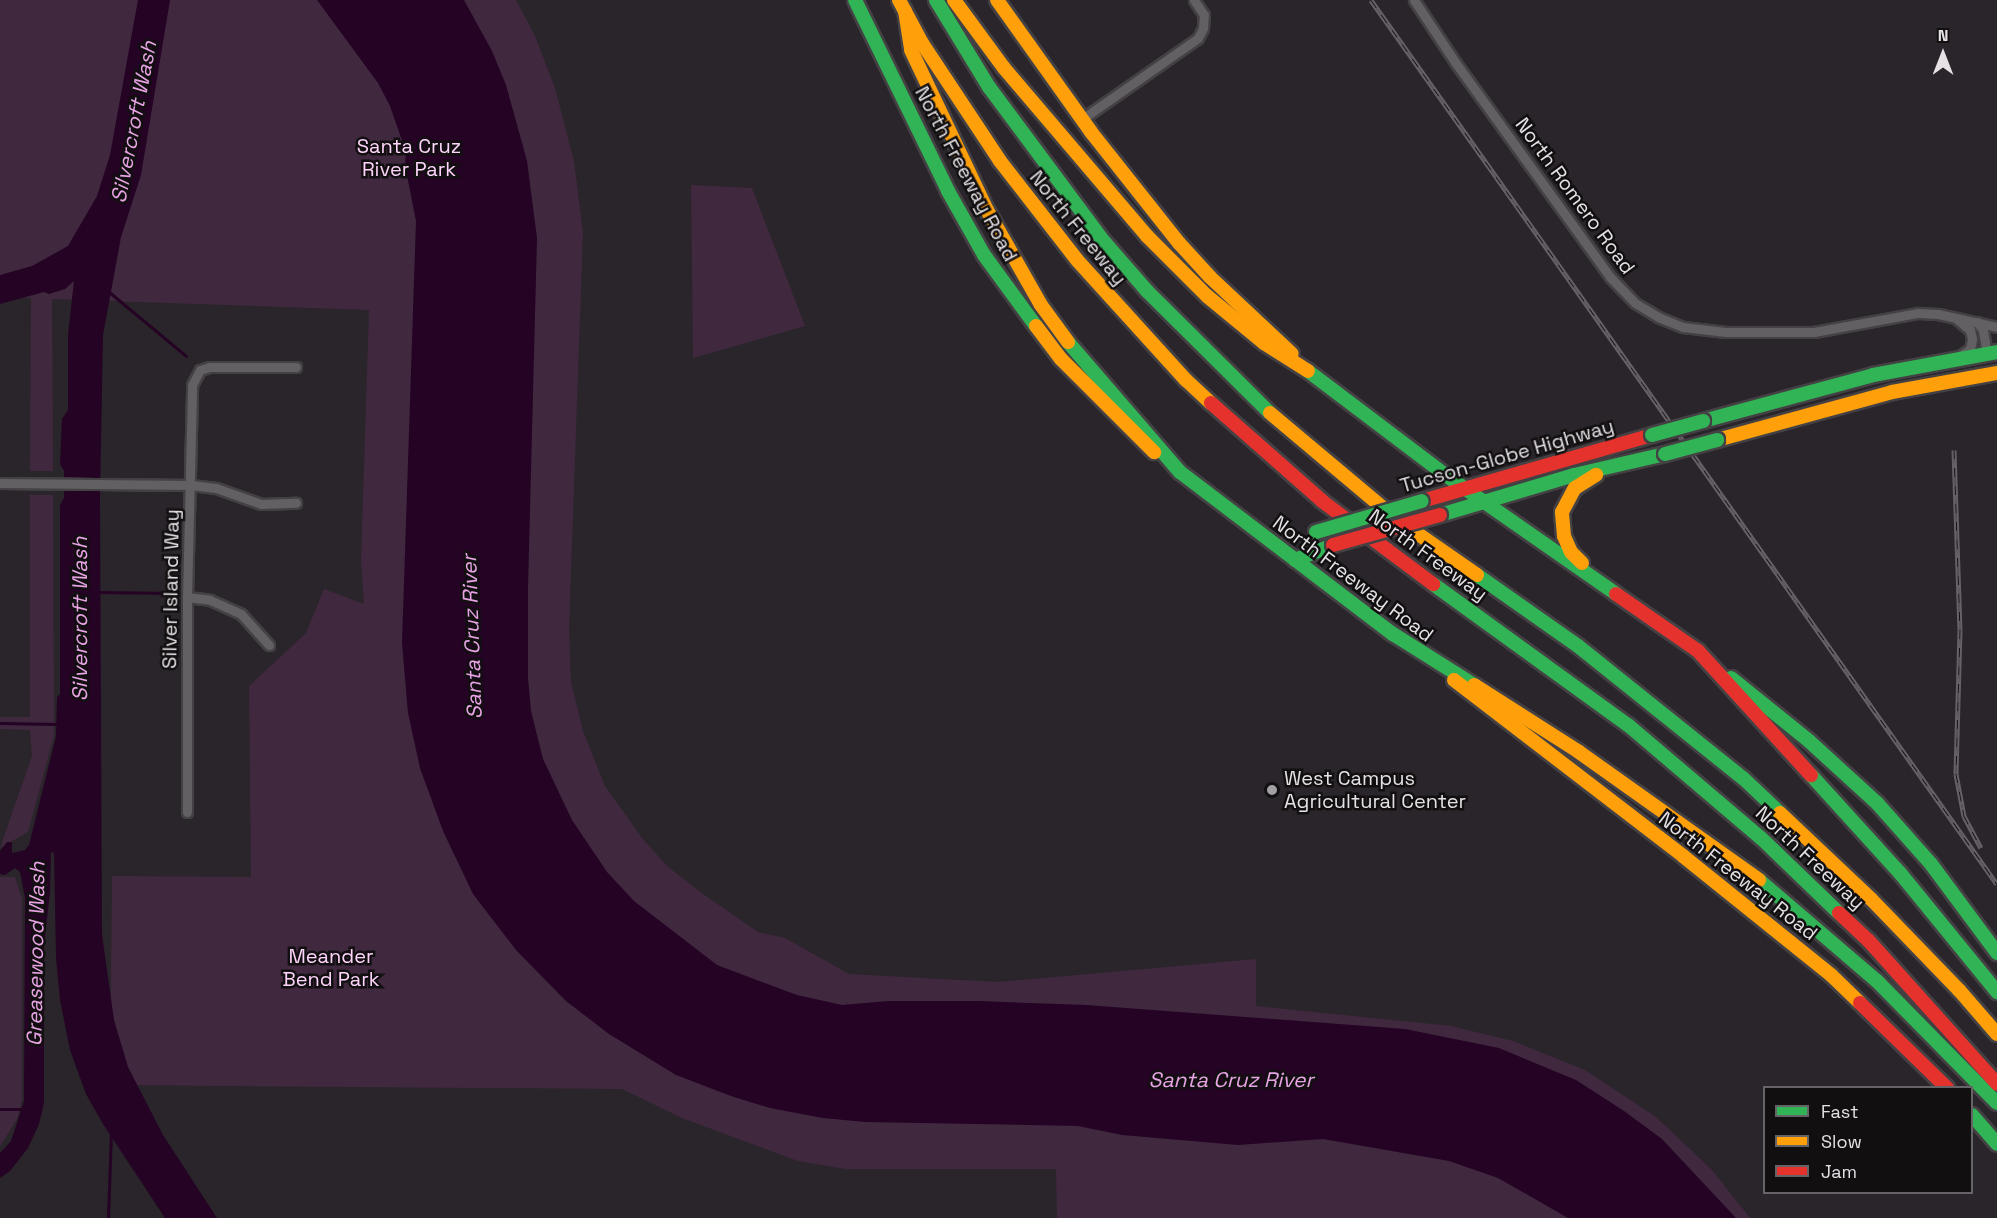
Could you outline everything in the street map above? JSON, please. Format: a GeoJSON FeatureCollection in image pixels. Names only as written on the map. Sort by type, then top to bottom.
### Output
{"type":"FeatureCollection","features":[{"type":"Feature","properties":{"kind":"main road","name":"North Freeway Road"},"geometry":{"type":"LineString","coordinates":[[855,0],[963,219],[1011,295],[1041,335],[1124,425],[1180,472],[1683,856],[1831,975],[1945,1086]]}},
{"type":"Feature","properties":{"kind":"main road","name":"North Freeway"},"geometry":{"type":"LineString","coordinates":[[936,0],[989,87],[1101,238],[1147,291],[1241,387],[1291,432],[1395,518],[1578,646],[1743,778],[1871,899],[1959,990],[1997,1034]]}},
{"type":"Feature","properties":{"kind":"main road"},"geometry":{"type":"LineString","coordinates":[[954,0],[1017,83],[1160,250],[1207,296],[1244,327],[1328,384]]}},
{"type":"Feature","properties":{"kind":"main road"},"geometry":{"type":"LineString","coordinates":[[997,0],[1082,119],[1179,243],[1210,277],[1285,348],[1328,384],[1485,502],[1698,651],[1809,741],[1877,803],[1931,864],[1997,953]]}},
{"type":"Feature","properties":{"kind":"main road"},"geometry":{"type":"LineString","coordinates":[[902,6],[911,50],[987,210],[1019,269],[1041,305],[1080,357],[1180,472]]}},
{"type":"Feature","properties":{"kind":"main road","name":"North Freeway"},"geometry":{"type":"LineString","coordinates":[[902,6],[922,43],[1000,161],[1077,260],[1186,380],[1275,462],[1322,501],[1388,552],[1628,725],[1717,799],[1868,940],[1997,1083]]}},
{"type":"Feature","properties":{"kind":"main road"},"geometry":{"type":"LineString","coordinates":[[1992,353],[1989,362],[1997,368]]}},
{"type":"Feature","properties":{"kind":"main road","name":"Tucson-Globe Highway"},"geometry":{"type":"LineString","coordinates":[[1295,560],[1316,532],[1652,435],[1853,380],[1992,353]]}},
{"type":"Feature","properties":{"kind":"main road","name":"Tucson-Globe Highway"},"geometry":{"type":"LineString","coordinates":[[1295,560],[1333,545],[1574,475],[1665,454],[1882,394],[1997,374]]}},
{"type":"Feature","properties":{"kind":"main road"},"geometry":{"type":"LineString","coordinates":[[1622,598],[1571,552],[1564,536],[1561,519],[1567,499],[1581,483],[1634,462]]}},
{"type":"Feature","properties":{"kind":"main road"},"geometry":{"type":"LineString","coordinates":[[1392,633],[1579,752],[1741,865],[1877,981],[1997,1103]]}},
{"type":"Feature","properties":{"kind":"main road"},"geometry":{"type":"LineString","coordinates":[[1698,651],[1900,873],[1997,993]]}},
{"type":"Feature","properties":{"kind":"main road"},"geometry":{"type":"LineString","coordinates":[[1973,1116],[1997,1144]]}},
{"type":"Feature","properties":{"kind":"street"},"geometry":{"type":"LineString","coordinates":[[1082,119],[1198,38],[1203,28],[1204,15],[1194,0]]}},
{"type":"Feature","properties":{"kind":"street","name":"North Romero Road"},"geometry":{"type":"LineString","coordinates":[[1414,0],[1455,62],[1624,293],[1652,314],[1683,327],[1712,332],[1826,331],[1911,313],[1951,316],[1997,327]]}},
{"type":"Feature","properties":{"kind":"street"},"geometry":{"type":"LineString","coordinates":[[1942,361],[1965,354],[1972,343],[1967,327],[1951,316]]}},
{"type":"Feature","properties":{"kind":"street"},"geometry":{"type":"LineString","coordinates":[[1977,322],[1983,330],[1992,353]]}},
{"type":"Feature","properties":{"kind":"street","name":"Silver Island Way"},"geometry":{"type":"LineString","coordinates":[[187,812],[192,385],[198,370],[219,366],[296,367]]}},
{"type":"Feature","properties":{"kind":"street"},"geometry":{"type":"LineString","coordinates":[[0,483],[191,485],[216,488],[261,504],[296,503]]}},
{"type":"Feature","properties":{"kind":"street"},"geometry":{"type":"LineString","coordinates":[[188,597],[210,600],[235,610],[253,625],[269,645]]}},
{"type":"Feature","properties":{"kind":"green space","name":"Santa Cruz River Park"},"geometry":{"type":"Polygon","coordinates":[[[0,0],[516,0],[535,36],[555,88],[574,161],[583,232],[569,629],[571,682],[583,731],[605,786],[642,838],[667,866],[703,894],[758,932],[785,938],[849,974],[998,982],[1256,959],[1256,1006],[1451,1026],[1513,1041],[1585,1070],[1656,1117],[1712,1170],[1750,1218],[1057,1218],[1056,1169],[845,1169],[798,1161],[682,1118],[622,1089],[110,1085],[112,876],[251,877],[249,686],[306,633],[324,589],[364,604],[361,560],[369,310],[52,299],[53,471],[30,471],[31,298],[0,297],[0,0]]]}},
{"type":"Feature","properties":{"kind":"green space"},"geometry":{"type":"Polygon","coordinates":[[[691,185],[752,188],[805,326],[693,358],[691,185]]]}},
{"type":"Feature","properties":{"kind":"green space"},"geometry":{"type":"Polygon","coordinates":[[[30,495],[53,495],[54,736],[28,832],[0,848],[32,756],[30,730],[0,729],[0,717],[30,717],[30,495]]]}},
{"type":"Feature","properties":{"kind":"green space"},"geometry":{"type":"Polygon","coordinates":[[[0,877],[15,877],[22,899],[22,1099],[17,1119],[0,1146],[0,877]]]}},
{"type":"Feature","properties":{"kind":"water"},"geometry":{"type":"Polygon","coordinates":[[[138,0],[170,0],[141,175],[121,237],[103,335],[100,498],[102,935],[114,1020],[128,1067],[163,1135],[217,1218],[165,1218],[86,1094],[70,1050],[60,1000],[56,958],[54,853],[51,852],[50,892],[44,945],[44,1103],[39,1124],[28,1148],[10,1171],[0,1178],[0,1153],[11,1141],[24,1101],[25,898],[20,872],[15,868],[5,875],[0,874],[0,851],[7,842],[12,842],[12,853],[25,850],[29,845],[56,736],[57,697],[60,694],[60,505],[64,498],[64,471],[60,464],[62,419],[68,410],[68,335],[74,281],[65,289],[49,294],[44,292],[0,304],[0,275],[32,266],[68,246],[97,196],[110,155],[138,0]]]}},
{"type":"Feature","properties":{"kind":"water","name":"Santa Cruz River"},"geometry":{"type":"Polygon","coordinates":[[[317,0],[464,0],[492,51],[506,85],[527,161],[537,238],[528,588],[528,678],[531,711],[543,759],[572,820],[607,872],[634,901],[717,965],[797,995],[842,1005],[889,1001],[979,1001],[1086,1005],[1405,1029],[1499,1048],[1576,1080],[1624,1111],[1662,1139],[1736,1218],[1568,1218],[1498,1178],[1449,1161],[1323,1139],[1238,1145],[1122,1135],[1078,1126],[865,1122],[823,1118],[770,1108],[676,1075],[609,1034],[566,1001],[516,950],[473,894],[443,831],[420,768],[408,713],[402,643],[416,221],[405,165],[406,152],[390,106],[378,83],[317,0]]]}},
{"type":"Feature","properties":{"kind":"waterway"},"geometry":{"type":"LineString","coordinates":[[109,292],[186,356]]}},
{"type":"Feature","properties":{"kind":"waterway","name":"Silvercroft Wash"},"geometry":{"type":"LineString","coordinates":[[97,592],[176,593]]}},
{"type":"Feature","properties":{"kind":"waterway"},"geometry":{"type":"LineString","coordinates":[[0,723],[58,724]]}},
{"type":"Feature","properties":{"kind":"waterway"},"geometry":{"type":"LineString","coordinates":[[0,1109],[25,1109]]}},
{"type":"Feature","properties":{"kind":"waterway"},"geometry":{"type":"LineString","coordinates":[[108,1218],[111,1133]]}},
{"type":"Feature","properties":{"kind":"railway"},"geometry":{"type":"LineString","coordinates":[[1371,0],[1997,884]]}},
{"type":"Feature","properties":{"kind":"railway"},"geometry":{"type":"LineString","coordinates":[[1954,450],[1960,630],[1956,774],[1964,816],[1981,848]]}},
{"type":"Feature","properties":{"kind":"traffic: fast"},"geometry":{"type":"LineString","coordinates":[[855,0],[948,191],[984,255],[1036,326]]}},
{"type":"Feature","properties":{"kind":"traffic: fast"},"geometry":{"type":"LineString","coordinates":[[936,0],[989,87],[1101,238],[1147,291],[1270,413]]}},
{"type":"Feature","properties":{"kind":"traffic: fast"},"geometry":{"type":"LineString","coordinates":[[1068,342],[1180,472],[1393,634],[1474,685]]}},
{"type":"Feature","properties":{"kind":"traffic: fast"},"geometry":{"type":"LineString","coordinates":[[1703,421],[1873,375],[1997,352]]}},
{"type":"Feature","properties":{"kind":"traffic: fast"},"geometry":{"type":"LineString","coordinates":[[1308,371],[1447,476],[1616,594]]}},
{"type":"Feature","properties":{"kind":"traffic: fast"},"geometry":{"type":"LineString","coordinates":[[1652,435],[1703,421]]}},
{"type":"Feature","properties":{"kind":"traffic: fast"},"geometry":{"type":"LineString","coordinates":[[1665,454],[1717,440]]}},
{"type":"Feature","properties":{"kind":"traffic: fast"},"geometry":{"type":"LineString","coordinates":[[1440,515],[1574,475],[1665,454]]}},
{"type":"Feature","properties":{"kind":"traffic: fast"},"geometry":{"type":"LineString","coordinates":[[1316,532],[1422,501]]}},
{"type":"Feature","properties":{"kind":"traffic: fast"},"geometry":{"type":"LineString","coordinates":[[1295,560],[1333,545]]}},
{"type":"Feature","properties":{"kind":"traffic: fast"},"geometry":{"type":"LineString","coordinates":[[1477,575],[1578,646],[1743,778],[1780,813]]}},
{"type":"Feature","properties":{"kind":"traffic: fast"},"geometry":{"type":"LineString","coordinates":[[1433,584],[1628,725],[1761,838],[1839,913]]}},
{"type":"Feature","properties":{"kind":"traffic: fast"},"geometry":{"type":"LineString","coordinates":[[1731,678],[1809,741],[1877,803],[1931,864],[1997,953]]}},
{"type":"Feature","properties":{"kind":"traffic: fast"},"geometry":{"type":"LineString","coordinates":[[1811,775],[1900,873],[1997,992]]}},
{"type":"Feature","properties":{"kind":"traffic: fast"},"geometry":{"type":"LineString","coordinates":[[1759,880],[1877,981],[1997,1103]]}},
{"type":"Feature","properties":{"kind":"traffic: fast"},"geometry":{"type":"LineString","coordinates":[[1973,1116],[1997,1144]]}},
{"type":"Feature","properties":{"kind":"traffic: slow"},"geometry":{"type":"LineString","coordinates":[[899,0],[922,43],[1000,161],[1077,260],[1186,380],[1211,403]]}},
{"type":"Feature","properties":{"kind":"traffic: slow"},"geometry":{"type":"LineString","coordinates":[[954,0],[1004,68],[1147,236],[1207,296],[1264,343],[1308,371]]}},
{"type":"Feature","properties":{"kind":"traffic: slow"},"geometry":{"type":"LineString","coordinates":[[997,0],[1091,132],[1179,243],[1210,277],[1292,354]]}},
{"type":"Feature","properties":{"kind":"traffic: slow"},"geometry":{"type":"LineString","coordinates":[[905,11],[911,50],[987,210],[1041,305],[1068,342]]}},
{"type":"Feature","properties":{"kind":"traffic: slow"},"geometry":{"type":"LineString","coordinates":[[1036,326],[1061,359],[1154,452]]}},
{"type":"Feature","properties":{"kind":"traffic: slow"},"geometry":{"type":"LineString","coordinates":[[1717,440],[1892,392],[1997,373]]}},
{"type":"Feature","properties":{"kind":"traffic: slow"},"geometry":{"type":"LineString","coordinates":[[1270,413],[1395,518],[1477,575]]}},
{"type":"Feature","properties":{"kind":"traffic: slow"},"geometry":{"type":"LineString","coordinates":[[1582,563],[1571,552],[1564,536],[1562,512],[1575,488],[1596,475]]}},
{"type":"Feature","properties":{"kind":"traffic: slow"},"geometry":{"type":"LineString","coordinates":[[1454,680],[1683,856],[1831,975],[1860,1003]]}},
{"type":"Feature","properties":{"kind":"traffic: slow"},"geometry":{"type":"LineString","coordinates":[[1474,685],[1579,752],[1759,880]]}},
{"type":"Feature","properties":{"kind":"traffic: slow"},"geometry":{"type":"LineString","coordinates":[[1780,813],[1871,899],[1959,990],[1997,1034]]}},
{"type":"Feature","properties":{"kind":"traffic: jam"},"geometry":{"type":"LineString","coordinates":[[1211,403],[1322,501],[1433,584]]}},
{"type":"Feature","properties":{"kind":"traffic: jam"},"geometry":{"type":"LineString","coordinates":[[1422,501],[1652,435]]}},
{"type":"Feature","properties":{"kind":"traffic: jam"},"geometry":{"type":"LineString","coordinates":[[1333,545],[1440,515]]}},
{"type":"Feature","properties":{"kind":"traffic: jam"},"geometry":{"type":"LineString","coordinates":[[1616,594],[1698,651],[1811,775]]}},
{"type":"Feature","properties":{"kind":"traffic: jam"},"geometry":{"type":"LineString","coordinates":[[1839,913],[1868,940],[1997,1084]]}},
{"type":"Feature","properties":{"kind":"traffic: jam"},"geometry":{"type":"LineString","coordinates":[[1860,1003],[1945,1086]]}},
{"type":"Feature","properties":{"kind":"place","name":"West Campus Agricultural Center"},"geometry":{"type":"Point","coordinates":[1272,790]}},
{"type":"Feature","properties":{"kind":"water label","name":"Greasewood Wash"},"geometry":{"type":"Point","coordinates":[36,954]}},
{"type":"Feature","properties":{"kind":"park label","name":"Meander Bend Park"},"geometry":{"type":"Point","coordinates":[331,968]}}]}
